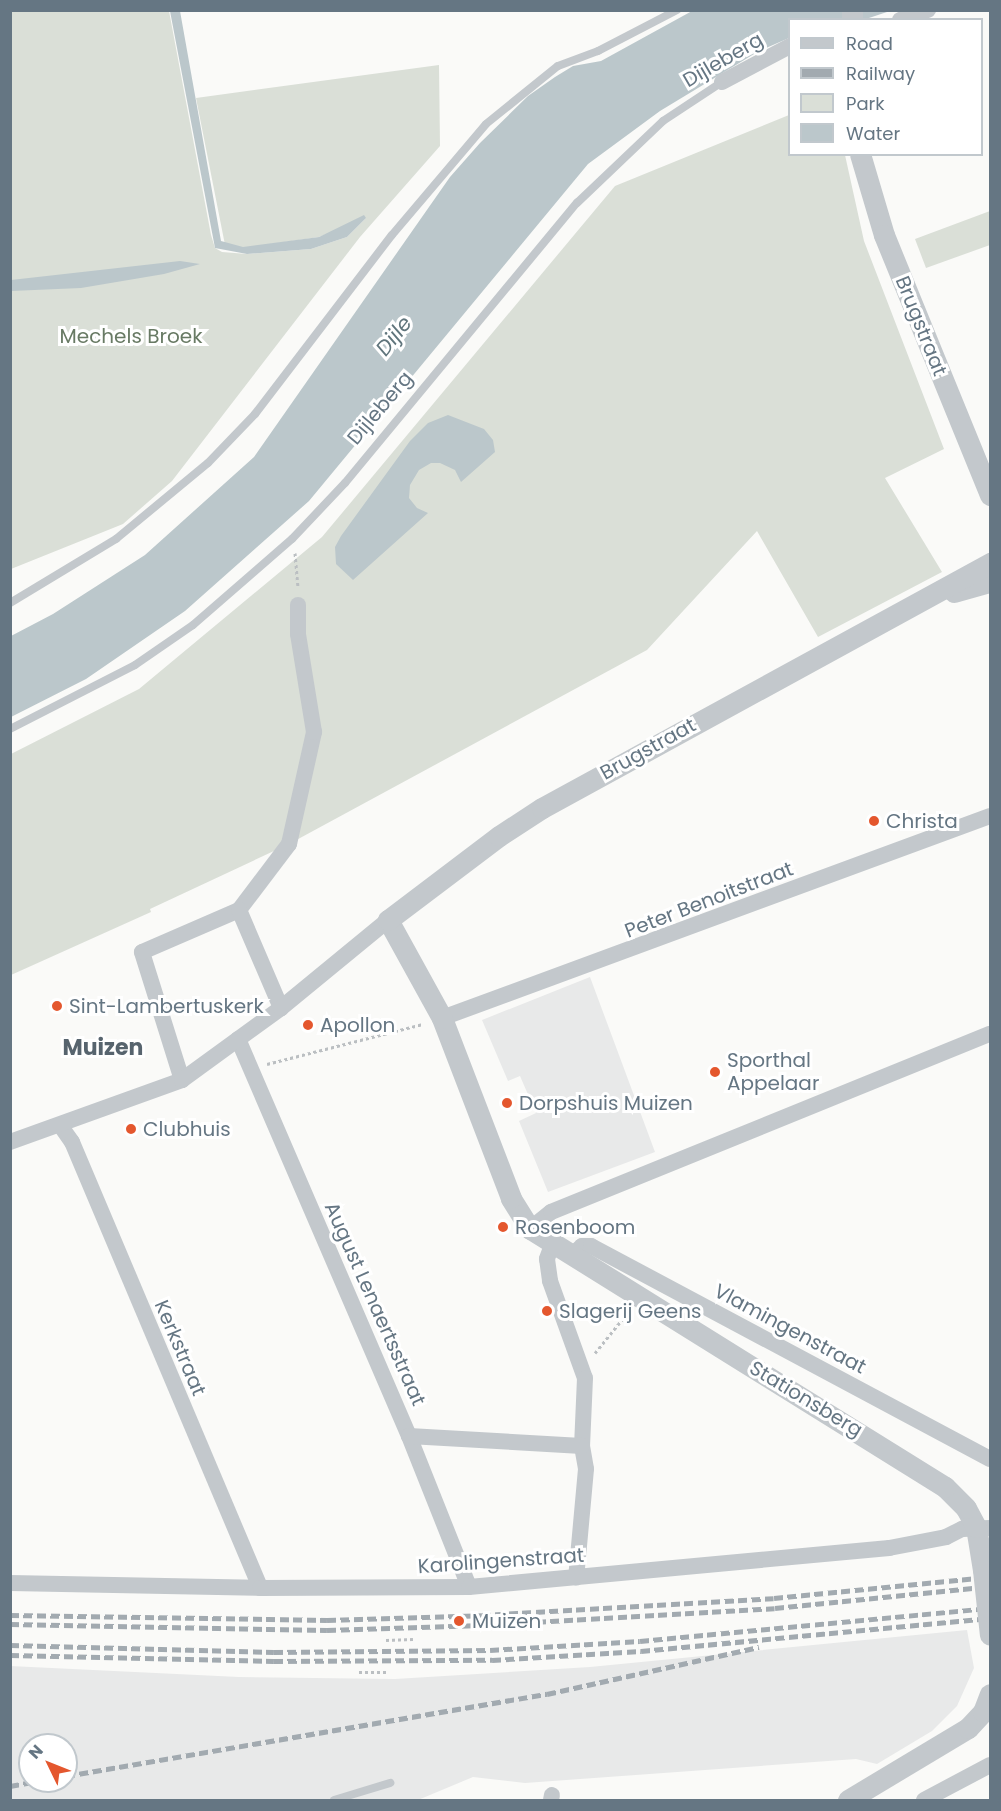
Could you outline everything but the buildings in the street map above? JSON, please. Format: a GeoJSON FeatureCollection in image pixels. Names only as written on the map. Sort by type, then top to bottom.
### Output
{"type":"FeatureCollection","features":[{"type":"Feature","properties":{"kind":"street"},"geometry":{"type":"LineString","coordinates":[[906,18],[928,10]]}},
{"type":"Feature","properties":{"kind":"street","name":"Dijleberg"},"geometry":{"type":"LineString","coordinates":[[722,82],[788,47]]}},
{"type":"Feature","properties":{"kind":"street","name":"Brugstraat"},"geometry":{"type":"LineString","coordinates":[[861,156],[884,235],[990,495]]}},
{"type":"Feature","properties":{"kind":"street","name":"Brugstraat"},"geometry":{"type":"LineString","coordinates":[[388,920],[499,836],[542,808],[990,563]]}},
{"type":"Feature","properties":{"kind":"street","name":"Brugstraat"},"geometry":{"type":"LineString","coordinates":[[922,600],[990,582]]}},
{"type":"Feature","properties":{"kind":"street"},"geometry":{"type":"LineString","coordinates":[[182,1080],[142,952],[239,910],[289,844],[314,732],[298,634],[298,605]]}},
{"type":"Feature","properties":{"kind":"street","name":"Peter Benoitstraat"},"geometry":{"type":"LineString","coordinates":[[442,1018],[654,943],[990,816]]}},
{"type":"Feature","properties":{"kind":"street"},"geometry":{"type":"LineString","coordinates":[[239,910],[281,1008]]}},
{"type":"Feature","properties":{"kind":"street"},"geometry":{"type":"LineString","coordinates":[[10,1142],[182,1080],[281,1008],[388,920],[442,1018],[510,1198],[530,1229],[551,1212],[990,1034]]}},
{"type":"Feature","properties":{"kind":"street","name":"August Lenaertsstraat"},"geometry":{"type":"LineString","coordinates":[[238,1040],[409,1437],[469,1587]]}},
{"type":"Feature","properties":{"kind":"street","name":"Kerkstraat"},"geometry":{"type":"LineString","coordinates":[[60,1125],[72,1142],[260,1588]]}},
{"type":"Feature","properties":{"kind":"street","name":"Stationsberg"},"geometry":{"type":"LineString","coordinates":[[530,1229],[552,1245],[919,1469],[956,1497],[983,1528],[983,1570],[990,1635]]}},
{"type":"Feature","properties":{"kind":"street"},"geometry":{"type":"LineString","coordinates":[[552,1245],[547,1259],[550,1281],[585,1378],[582,1446],[586,1469],[576,1578]]}},
{"type":"Feature","properties":{"kind":"street","name":"Vlamingenstraat"},"geometry":{"type":"LineString","coordinates":[[571,1256],[582,1246],[591,1246],[990,1459]]}},
{"type":"Feature","properties":{"kind":"street"},"geometry":{"type":"LineString","coordinates":[[409,1437],[582,1446]]}},
{"type":"Feature","properties":{"kind":"street","name":"Karolingenstraat"},"geometry":{"type":"LineString","coordinates":[[10,1582],[260,1588],[469,1587],[889,1548],[983,1528]]}},
{"type":"Feature","properties":{"kind":"street"},"geometry":{"type":"LineString","coordinates":[[848,1800],[968,1728],[982,1712],[990,1694]]}},
{"type":"Feature","properties":{"kind":"street"},"geometry":{"type":"LineString","coordinates":[[924,1800],[990,1765]]}},
{"type":"Feature","properties":{"kind":"lane"},"geometry":{"type":"LineString","coordinates":[[10,603],[116,539],[208,463],[255,414],[399,226],[486,124],[558,66],[598,51],[677,10]]}},
{"type":"Feature","properties":{"kind":"lane","name":"Dijleberg"},"geometry":{"type":"LineString","coordinates":[[10,729],[135,665],[193,625],[292,539],[345,483],[578,203],[663,121],[722,82]]}},
{"type":"Feature","properties":{"kind":"lane"},"geometry":{"type":"LineString","coordinates":[[334,1800],[390,1783]]}},
{"type":"Feature","properties":{"kind":"path"},"geometry":{"type":"LineString","coordinates":[[292,539],[298,563],[298,605]]}},
{"type":"Feature","properties":{"kind":"path"},"geometry":{"type":"LineString","coordinates":[[249,1068],[442,1018]]}},
{"type":"Feature","properties":{"kind":"path"},"geometry":{"type":"LineString","coordinates":[[581,1362],[594,1354],[639,1298]]}},
{"type":"Feature","properties":{"kind":"path"},"geometry":{"type":"LineString","coordinates":[[386,1640],[413,1639]]}},
{"type":"Feature","properties":{"kind":"path"},"geometry":{"type":"LineString","coordinates":[[359,1672],[386,1672]]}},
{"type":"Feature","properties":{"kind":"shaded area"},"geometry":{"type":"Polygon","coordinates":[[[590,977],[655,1152],[548,1192],[519,1121],[536,1113],[520,1076],[508,1081],[482,1020],[590,977]]]}},
{"type":"Feature","properties":{"kind":"shaded area"},"geometry":{"type":"Polygon","coordinates":[[[967,1630],[974,1668],[957,1706],[932,1731],[877,1764],[856,1759],[525,1783],[473,1777],[418,1800],[11,1800],[10,1666],[239,1677],[395,1679],[590,1667],[967,1630]]]}},
{"type":"Feature","properties":{"kind":"green space","name":"Mechels Broek"},"geometry":{"type":"Polygon","coordinates":[[[11,11],[169,11],[211,235],[215,248],[222,252],[247,254],[311,249],[347,237],[366,218],[319,237],[243,248],[225,245],[196,98],[439,65],[440,146],[360,237],[172,481],[123,524],[11,569],[11,11]]]}},
{"type":"Feature","properties":{"kind":"green space"},"geometry":{"type":"Polygon","coordinates":[[[788,115],[788,156],[845,156],[864,241],[944,449],[885,478],[942,572],[818,637],[757,531],[647,650],[289,844],[150,909],[151,912],[11,975],[11,754],[139,689],[322,537],[615,186],[788,115]]]}},
{"type":"Feature","properties":{"kind":"green space"},"geometry":{"type":"Polygon","coordinates":[[[990,211],[990,245],[926,268],[915,239],[990,211]]]}},
{"type":"Feature","properties":{"kind":"water"},"geometry":{"type":"Polygon","coordinates":[[[170,11],[180,11],[221,241],[243,247],[319,237],[364,215],[366,218],[347,237],[311,249],[247,254],[215,248],[170,11]]]}},
{"type":"Feature","properties":{"kind":"water","name":"Dijle"},"geometry":{"type":"Polygon","coordinates":[[[692,11],[890,11],[869,18],[788,18],[788,38],[759,51],[660,111],[588,164],[309,501],[185,611],[86,679],[11,717],[11,636],[53,614],[145,555],[254,457],[450,177],[480,143],[528,96],[573,66],[601,61],[692,11]]]}},
{"type":"Feature","properties":{"kind":"water"},"geometry":{"type":"Polygon","coordinates":[[[180,261],[200,264],[164,274],[81,288],[11,291],[11,280],[180,261]]]}},
{"type":"Feature","properties":{"kind":"water"},"geometry":{"type":"Polygon","coordinates":[[[448,415],[484,429],[493,440],[495,452],[461,482],[455,470],[440,463],[431,463],[419,470],[410,485],[409,498],[417,508],[428,513],[353,580],[336,564],[335,547],[341,536],[410,441],[428,423],[448,415]]]}},
{"type":"Feature","properties":{"kind":"railway"},"geometry":{"type":"LineString","coordinates":[[10,1615],[327,1620],[482,1615],[774,1598],[990,1577]]}},
{"type":"Feature","properties":{"kind":"railway"},"geometry":{"type":"LineString","coordinates":[[10,1624],[327,1630],[483,1625],[775,1608],[990,1586]]}},
{"type":"Feature","properties":{"kind":"railway"},"geometry":{"type":"LineString","coordinates":[[10,1645],[274,1652],[490,1650],[640,1641],[990,1608]]}},
{"type":"Feature","properties":{"kind":"railway"},"geometry":{"type":"LineString","coordinates":[[10,1655],[274,1661],[492,1660],[641,1651],[990,1618]]}},
{"type":"Feature","properties":{"kind":"railway"},"geometry":{"type":"LineString","coordinates":[[78,1774],[547,1694],[759,1647]]}},
{"type":"Feature","properties":{"kind":"railway"},"geometry":{"type":"LineString","coordinates":[[10,1786],[18,1785]]}},
{"type":"Feature","properties":{"kind":"place","name":"Christa"},"geometry":{"type":"Point","coordinates":[874,821]}},
{"type":"Feature","properties":{"kind":"place","name":"Sint-Lambertuskerk"},"geometry":{"type":"Point","coordinates":[57,1006]}},
{"type":"Feature","properties":{"kind":"place","name":"Apollon"},"geometry":{"type":"Point","coordinates":[308,1025]}},
{"type":"Feature","properties":{"kind":"place","name":"Sporthal Appelaar"},"geometry":{"type":"Point","coordinates":[715,1072]}},
{"type":"Feature","properties":{"kind":"place","name":"Dorpshuis Muizen"},"geometry":{"type":"Point","coordinates":[507,1103]}},
{"type":"Feature","properties":{"kind":"place","name":"Clubhuis"},"geometry":{"type":"Point","coordinates":[131,1129]}},
{"type":"Feature","properties":{"kind":"place","name":"Rosenboom"},"geometry":{"type":"Point","coordinates":[503,1227]}},
{"type":"Feature","properties":{"kind":"place","name":"Slagerij Geens"},"geometry":{"type":"Point","coordinates":[547,1311]}},
{"type":"Feature","properties":{"kind":"place","name":"Muizen"},"geometry":{"type":"Point","coordinates":[459,1621]}},
{"type":"Feature","properties":{"kind":"district","name":"Muizen"},"geometry":{"type":"Point","coordinates":[103,1048]}}]}
